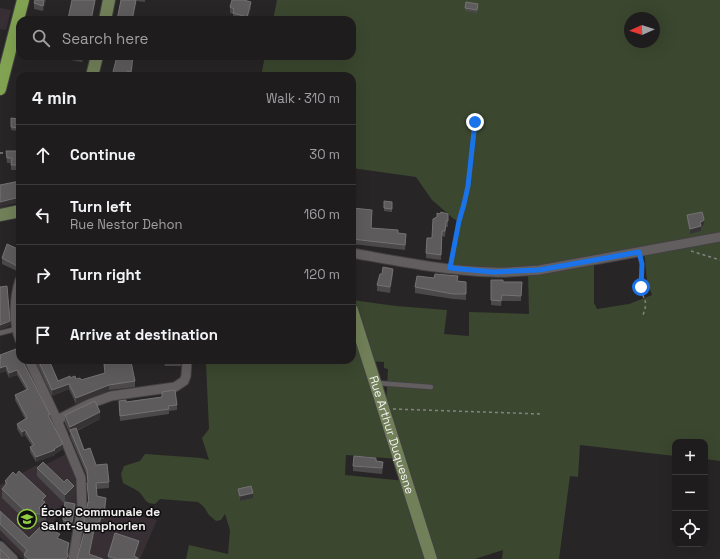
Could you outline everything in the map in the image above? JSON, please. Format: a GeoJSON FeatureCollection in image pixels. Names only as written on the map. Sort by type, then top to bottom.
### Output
{"type":"FeatureCollection","features":[{"type":"Feature","properties":{"kind":"main road"},"geometry":{"type":"LineString","coordinates":[[19,16],[23,0]]}},
{"type":"Feature","properties":{"kind":"main road"},"geometry":{"type":"LineString","coordinates":[[106,16],[109,0]]}},
{"type":"Feature","properties":{"kind":"main road"},"geometry":{"type":"LineString","coordinates":[[0,89],[16,27]]}},
{"type":"Feature","properties":{"kind":"main road"},"geometry":{"type":"LineString","coordinates":[[93,72],[96,60]]}},
{"type":"Feature","properties":{"kind":"main road"},"geometry":{"type":"LineString","coordinates":[[0,215],[16,212]]}},
{"type":"Feature","properties":{"kind":"main road","name":"Rue Arthur Duquesne"},"geometry":{"type":"LineString","coordinates":[[356,323],[431,559]]}},
{"type":"Feature","properties":{"kind":"street"},"geometry":{"type":"LineString","coordinates":[[356,254],[450,268],[493,272],[539,270],[720,237]]}},
{"type":"Feature","properties":{"kind":"street"},"geometry":{"type":"LineString","coordinates":[[16,299],[16,329]]}},
{"type":"Feature","properties":{"kind":"street"},"geometry":{"type":"LineString","coordinates":[[31,364],[74,458],[81,478],[82,506],[73,559]]}},
{"type":"Feature","properties":{"kind":"street"},"geometry":{"type":"LineString","coordinates":[[57,420],[110,396],[175,387],[184,381],[187,364]]}},
{"type":"Feature","properties":{"kind":"street"},"geometry":{"type":"LineString","coordinates":[[0,546],[13,559]]}},
{"type":"Feature","properties":{"kind":"lane"},"geometry":{"type":"LineString","coordinates":[[0,332],[16,329]]}},
{"type":"Feature","properties":{"kind":"lane"},"geometry":{"type":"LineString","coordinates":[[375,383],[431,387]]}},
{"type":"Feature","properties":{"kind":"path"},"geometry":{"type":"LineString","coordinates":[[450,268],[459,221],[468,186],[475,122]]}},
{"type":"Feature","properties":{"kind":"path"},"geometry":{"type":"LineString","coordinates":[[0,153],[7,153]]}},
{"type":"Feature","properties":{"kind":"path"},"geometry":{"type":"LineString","coordinates":[[674,245],[720,260]]}},
{"type":"Feature","properties":{"kind":"path"},"geometry":{"type":"LineString","coordinates":[[639,252],[642,264],[641,287],[646,302],[643,315]]}},
{"type":"Feature","properties":{"kind":"path"},"geometry":{"type":"LineString","coordinates":[[383,409],[542,414]]}},
{"type":"Feature","properties":{"kind":"shaded area"},"geometry":{"type":"Polygon","coordinates":[[[0,8],[11,10],[6,30],[0,29],[0,8]]]}},
{"type":"Feature","properties":{"kind":"shaded area","name":"École Communale de Saint-Symphorien"},"geometry":{"type":"Polygon","coordinates":[[[66,454],[75,478],[78,506],[61,505],[49,533],[23,559],[0,537],[0,485],[37,465],[39,468],[66,454]]]}},
{"type":"Feature","properties":{"kind":"shaded area"},"geometry":{"type":"Polygon","coordinates":[[[88,504],[157,520],[140,559],[78,559],[88,504]]]}},
{"type":"Feature","properties":{"kind":"green space"},"geometry":{"type":"Polygon","coordinates":[[[277,0],[720,0],[720,461],[708,459],[708,439],[672,439],[672,456],[580,445],[578,477],[570,476],[559,559],[502,559],[503,550],[475,559],[186,559],[189,545],[228,554],[230,530],[225,514],[221,520],[216,521],[198,502],[160,499],[155,504],[149,503],[142,495],[123,483],[121,474],[124,466],[140,461],[145,454],[201,458],[209,460],[202,438],[209,429],[206,364],[356,364],[356,301],[396,306],[447,310],[444,334],[469,336],[469,312],[529,314],[528,271],[450,268],[459,221],[454,219],[432,200],[416,177],[356,169],[356,72],[262,72],[264,60],[356,60],[356,16],[274,16],[277,0]],[[644,251],[594,260],[594,303],[597,309],[629,304],[652,295],[647,281],[644,251]],[[368,361],[386,406],[388,369],[384,368],[384,362],[368,361]],[[346,455],[345,475],[406,481],[399,459],[346,455]]]}},
{"type":"Feature","properties":{"kind":"building"},"geometry":{"type":"Polygon","coordinates":[[[35,0],[44,0],[43,6],[34,3],[35,0]]]}},
{"type":"Feature","properties":{"kind":"building"},"geometry":{"type":"Polygon","coordinates":[[[72,0],[95,0],[92,16],[69,16],[72,0]]]}},
{"type":"Feature","properties":{"kind":"building"},"geometry":{"type":"Polygon","coordinates":[[[121,0],[136,0],[133,16],[118,16],[121,0]]]}},
{"type":"Feature","properties":{"kind":"building"},"geometry":{"type":"Polygon","coordinates":[[[232,0],[244,0],[251,2],[247,16],[233,13],[234,9],[230,7],[232,0]]]}},
{"type":"Feature","properties":{"kind":"building"},"geometry":{"type":"Polygon","coordinates":[[[466,2],[478,4],[477,10],[465,8],[466,2]]]}},
{"type":"Feature","properties":{"kind":"building"},"geometry":{"type":"Polygon","coordinates":[[[116,60],[133,60],[131,72],[113,72],[116,60]]]}},
{"type":"Feature","properties":{"kind":"building"},"geometry":{"type":"Polygon","coordinates":[[[11,118],[16,119],[16,128],[11,127],[11,118]]]}},
{"type":"Feature","properties":{"kind":"building"},"geometry":{"type":"Polygon","coordinates":[[[6,151],[16,151],[16,165],[11,165],[12,158],[7,158],[6,151]]]}},
{"type":"Feature","properties":{"kind":"building"},"geometry":{"type":"Polygon","coordinates":[[[16,182],[16,198],[0,202],[0,185],[16,182]]]}},
{"type":"Feature","properties":{"kind":"building"},"geometry":{"type":"Polygon","coordinates":[[[384,201],[392,202],[392,209],[384,208],[384,201]]]}},
{"type":"Feature","properties":{"kind":"building"},"geometry":{"type":"Polygon","coordinates":[[[356,208],[372,210],[371,228],[398,230],[398,233],[406,234],[405,245],[356,239],[356,208]]]}},
{"type":"Feature","properties":{"kind":"building"},"geometry":{"type":"Polygon","coordinates":[[[441,212],[448,214],[448,221],[446,221],[445,231],[442,231],[441,255],[426,253],[427,238],[432,238],[433,219],[437,217],[437,213],[440,214],[441,212]]]}},
{"type":"Feature","properties":{"kind":"building"},"geometry":{"type":"Polygon","coordinates":[[[702,212],[704,219],[700,222],[701,226],[690,229],[687,215],[702,212]]]}},
{"type":"Feature","properties":{"kind":"building"},"geometry":{"type":"Polygon","coordinates":[[[7,244],[16,248],[16,265],[2,258],[7,244]]]}},
{"type":"Feature","properties":{"kind":"building"},"geometry":{"type":"Polygon","coordinates":[[[383,267],[393,269],[390,287],[377,285],[380,274],[382,274],[383,267]]]}},
{"type":"Feature","properties":{"kind":"building"},"geometry":{"type":"Polygon","coordinates":[[[435,274],[458,276],[457,281],[466,282],[466,294],[453,294],[415,287],[417,276],[434,278],[435,274]]]}},
{"type":"Feature","properties":{"kind":"building"},"geometry":{"type":"Polygon","coordinates":[[[491,280],[503,280],[503,282],[522,282],[521,296],[502,295],[501,301],[491,300],[491,280]]]}},
{"type":"Feature","properties":{"kind":"building"},"geometry":{"type":"Polygon","coordinates":[[[7,286],[10,321],[0,325],[0,287],[7,286]]]}},
{"type":"Feature","properties":{"kind":"building"},"geometry":{"type":"Polygon","coordinates":[[[16,349],[16,364],[24,364],[50,414],[48,415],[63,444],[54,449],[55,450],[36,457],[30,447],[34,445],[25,430],[22,432],[17,424],[27,418],[15,395],[28,389],[17,370],[9,373],[6,366],[0,368],[0,355],[16,349]]]}},
{"type":"Feature","properties":{"kind":"building"},"geometry":{"type":"Polygon","coordinates":[[[40,364],[51,364],[58,381],[70,376],[70,378],[75,376],[76,379],[80,378],[81,380],[105,373],[104,364],[131,364],[135,381],[109,385],[76,398],[69,384],[52,390],[40,364]]]}},
{"type":"Feature","properties":{"kind":"building"},"geometry":{"type":"Polygon","coordinates":[[[175,390],[177,405],[168,406],[169,409],[120,416],[119,401],[126,400],[126,402],[162,397],[162,392],[175,390]]]}},
{"type":"Feature","properties":{"kind":"building"},"geometry":{"type":"Polygon","coordinates":[[[95,401],[100,412],[70,427],[65,415],[95,401]]]}},
{"type":"Feature","properties":{"kind":"building"},"geometry":{"type":"Polygon","coordinates":[[[76,428],[84,450],[90,448],[96,465],[107,464],[109,482],[96,483],[97,496],[106,498],[104,513],[101,513],[100,521],[95,525],[89,554],[103,559],[77,559],[85,529],[83,528],[88,502],[89,503],[87,470],[70,430],[76,428]]]}},
{"type":"Feature","properties":{"kind":"building"},"geometry":{"type":"Polygon","coordinates":[[[354,456],[376,458],[376,461],[383,462],[382,468],[353,466],[354,456]]]}},
{"type":"Feature","properties":{"kind":"building"},"geometry":{"type":"Polygon","coordinates":[[[43,462],[64,482],[67,479],[74,486],[65,495],[37,468],[43,462]]]}},
{"type":"Feature","properties":{"kind":"building"},"geometry":{"type":"Polygon","coordinates":[[[19,471],[46,496],[42,500],[45,502],[39,508],[46,515],[26,512],[2,489],[7,483],[5,481],[13,472],[16,475],[19,471]]]}},
{"type":"Feature","properties":{"kind":"building"},"geometry":{"type":"Polygon","coordinates":[[[251,486],[253,493],[240,496],[238,489],[251,486]]]}},
{"type":"Feature","properties":{"kind":"building"},"geometry":{"type":"Polygon","coordinates":[[[65,502],[75,504],[72,522],[63,520],[65,502]]]}},
{"type":"Feature","properties":{"kind":"building"},"geometry":{"type":"Polygon","coordinates":[[[0,511],[29,538],[42,525],[60,534],[57,538],[69,543],[67,552],[68,556],[66,559],[29,559],[24,555],[27,550],[0,524],[0,511]]]}},
{"type":"Feature","properties":{"kind":"building"},"geometry":{"type":"Polygon","coordinates":[[[115,533],[139,541],[134,556],[138,559],[116,559],[108,556],[115,533]]]}},
{"type":"Feature","properties":{"kind":"building"},"geometry":{"type":"Polygon","coordinates":[[[0,549],[10,559],[0,559],[0,549]]]}},
{"type":"Feature","properties":{"kind":"place","name":"École Communale de Saint-Symphorien"},"geometry":{"type":"Point","coordinates":[27,519]}},
{"type":"Feature","properties":{"kind":"route"},"geometry":{"type":"LineString","coordinates":[[475,122],[470,154],[468,186],[459,221],[450,268],[493,272],[539,270],[639,252],[642,258],[641,287]]}}]}
